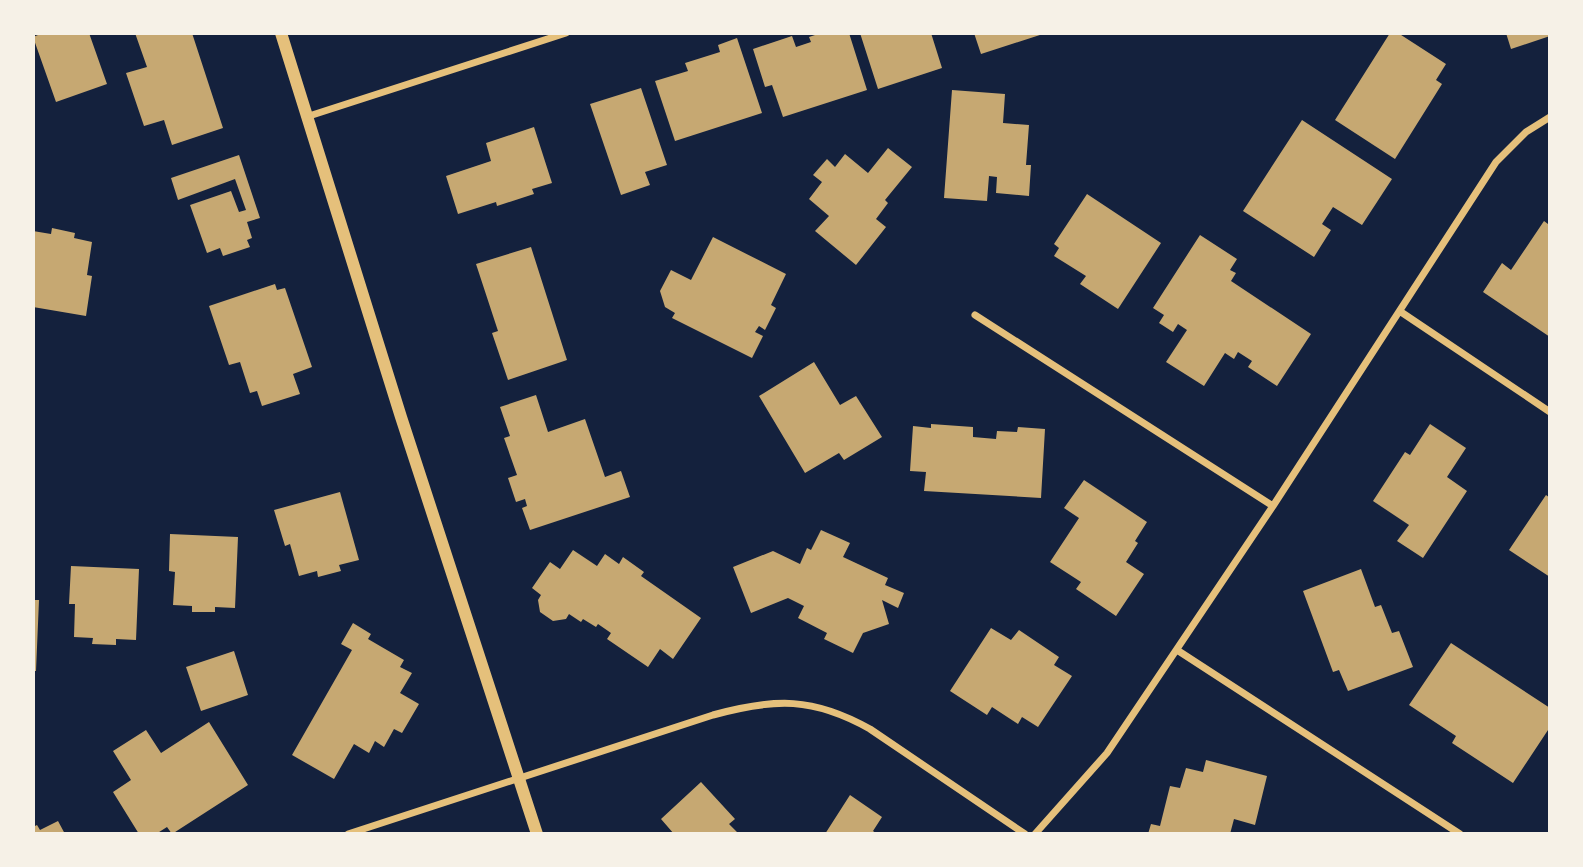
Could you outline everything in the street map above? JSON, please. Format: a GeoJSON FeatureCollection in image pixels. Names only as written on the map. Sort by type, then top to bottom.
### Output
{"type":"FeatureCollection","features":[{"type":"Feature","properties":{"kind":"street"},"geometry":{"type":"LineString","coordinates":[[281,33],[537,834]]}},
{"type":"Feature","properties":{"kind":"street"},"geometry":{"type":"LineString","coordinates":[[306,117],[566,33]]}},
{"type":"Feature","properties":{"kind":"street"},"geometry":{"type":"LineString","coordinates":[[1035,834],[1099,764],[1401,312],[1496,162],[1526,132],[1550,117]]}},
{"type":"Feature","properties":{"kind":"street"},"geometry":{"type":"LineString","coordinates":[[1401,312],[1550,412]]}},
{"type":"Feature","properties":{"kind":"street"},"geometry":{"type":"LineString","coordinates":[[975,315],[1273,506]]}},
{"type":"Feature","properties":{"kind":"street"},"geometry":{"type":"LineString","coordinates":[[1177,650],[1460,834]]}},
{"type":"Feature","properties":{"kind":"street"},"geometry":{"type":"LineString","coordinates":[[348,834],[741,707],[767,703],[823,707],[849,717],[1025,834]]}},
{"type":"Feature","properties":{"kind":"building"},"geometry":{"type":"Polygon","coordinates":[[[43,33],[89,33],[107,84],[56,102],[33,37],[43,33]]]}},
{"type":"Feature","properties":{"kind":"building"},"geometry":{"type":"Polygon","coordinates":[[[135,33],[192,33],[223,128],[172,145],[164,120],[144,126],[126,73],[147,67],[135,33]]]}},
{"type":"Feature","properties":{"kind":"building"},"geometry":{"type":"Polygon","coordinates":[[[821,33],[849,33],[867,90],[783,117],[772,85],[765,87],[753,49],[792,36],[796,47],[811,42],[809,37],[821,33]]]}},
{"type":"Feature","properties":{"kind":"building"},"geometry":{"type":"Polygon","coordinates":[[[860,33],[931,33],[942,68],[878,89],[860,33]]]}},
{"type":"Feature","properties":{"kind":"building"},"geometry":{"type":"Polygon","coordinates":[[[974,33],[1043,33],[1043,34],[981,54],[974,33]]]}},
{"type":"Feature","properties":{"kind":"building"},"geometry":{"type":"Polygon","coordinates":[[[1390,33],[1398,33],[1446,64],[1436,80],[1442,84],[1395,159],[1335,120],[1390,33]]]}},
{"type":"Feature","properties":{"kind":"building"},"geometry":{"type":"Polygon","coordinates":[[[1506,33],[1550,33],[1550,36],[1511,49],[1506,33]]]}},
{"type":"Feature","properties":{"kind":"building"},"geometry":{"type":"Polygon","coordinates":[[[737,38],[762,113],[675,141],[655,81],[688,71],[685,63],[720,52],[718,45],[737,38]]]}},
{"type":"Feature","properties":{"kind":"building"},"geometry":{"type":"Polygon","coordinates":[[[641,88],[667,165],[645,172],[650,185],[621,195],[590,104],[641,88]]]}},
{"type":"Feature","properties":{"kind":"building"},"geometry":{"type":"Polygon","coordinates":[[[952,90],[1005,94],[1003,123],[1029,125],[1026,165],[1031,165],[1029,196],[996,193],[997,177],[989,176],[987,201],[944,198],[952,90]]]}},
{"type":"Feature","properties":{"kind":"building"},"geometry":{"type":"Polygon","coordinates":[[[1302,120],[1392,179],[1362,225],[1333,207],[1322,224],[1331,230],[1314,257],[1243,211],[1302,120]]]}},
{"type":"Feature","properties":{"kind":"building"},"geometry":{"type":"Polygon","coordinates":[[[534,127],[552,183],[532,189],[534,194],[497,206],[496,202],[458,214],[446,176],[491,161],[486,143],[534,127]]]}},
{"type":"Feature","properties":{"kind":"building"},"geometry":{"type":"Polygon","coordinates":[[[888,148],[912,167],[885,200],[888,203],[876,219],[886,227],[856,265],[815,231],[829,216],[809,199],[822,182],[813,175],[827,159],[835,167],[845,154],[868,173],[888,148]]]}},
{"type":"Feature","properties":{"kind":"building"},"geometry":{"type":"Polygon","coordinates":[[[239,155],[260,218],[247,222],[252,238],[247,240],[250,247],[223,256],[220,248],[207,253],[190,205],[231,191],[239,212],[246,210],[235,179],[178,200],[171,178],[239,155]]]}},
{"type":"Feature","properties":{"kind":"building"},"geometry":{"type":"Polygon","coordinates":[[[1087,194],[1161,243],[1118,309],[1080,284],[1086,276],[1054,256],[1059,248],[1054,244],[1087,194]]]}},
{"type":"Feature","properties":{"kind":"building"},"geometry":{"type":"Polygon","coordinates":[[[1544,221],[1548,224],[1550,221],[1550,337],[1483,292],[1502,263],[1511,270],[1544,221]]]}},
{"type":"Feature","properties":{"kind":"building"},"geometry":{"type":"Polygon","coordinates":[[[52,228],[75,233],[74,238],[92,242],[87,275],[92,276],[86,316],[33,307],[33,231],[51,234],[52,228]]]}},
{"type":"Feature","properties":{"kind":"building"},"geometry":{"type":"Polygon","coordinates":[[[1200,235],[1237,259],[1230,270],[1236,273],[1231,281],[1311,334],[1277,386],[1248,367],[1252,361],[1238,352],[1234,359],[1225,353],[1204,386],[1166,362],[1187,330],[1178,324],[1173,332],[1159,323],[1164,315],[1153,308],[1200,235]]]}},
{"type":"Feature","properties":{"kind":"building"},"geometry":{"type":"Polygon","coordinates":[[[713,237],[786,274],[771,305],[776,308],[765,330],[759,326],[755,332],[763,336],[752,358],[672,318],[675,313],[665,307],[660,291],[671,270],[691,280],[713,237]]]}},
{"type":"Feature","properties":{"kind":"building"},"geometry":{"type":"Polygon","coordinates":[[[531,247],[567,360],[508,380],[492,333],[498,331],[476,264],[531,247]]]}},
{"type":"Feature","properties":{"kind":"building"},"geometry":{"type":"Polygon","coordinates":[[[275,284],[277,290],[285,288],[312,367],[293,374],[300,394],[262,406],[257,391],[250,393],[240,362],[229,365],[209,306],[275,284]]]}},
{"type":"Feature","properties":{"kind":"building"},"geometry":{"type":"Polygon","coordinates":[[[814,362],[840,405],[856,396],[882,437],[844,460],[839,453],[805,473],[759,396],[814,362]]]}},
{"type":"Feature","properties":{"kind":"building"},"geometry":{"type":"Polygon","coordinates":[[[536,395],[548,432],[585,419],[605,477],[621,471],[630,497],[530,530],[522,508],[527,506],[525,499],[516,502],[508,478],[517,475],[504,438],[510,436],[500,407],[536,395]]]}},
{"type":"Feature","properties":{"kind":"building"},"geometry":{"type":"Polygon","coordinates":[[[931,424],[973,427],[973,437],[996,439],[997,431],[1017,432],[1018,427],[1045,429],[1041,498],[924,491],[926,472],[910,471],[913,426],[931,428],[931,424]]]}},
{"type":"Feature","properties":{"kind":"building"},"geometry":{"type":"Polygon","coordinates":[[[1430,424],[1466,448],[1447,477],[1467,491],[1423,558],[1397,541],[1409,525],[1373,501],[1405,452],[1410,455],[1430,424]]]}},
{"type":"Feature","properties":{"kind":"building"},"geometry":{"type":"Polygon","coordinates":[[[1084,480],[1147,522],[1126,562],[1144,574],[1116,616],[1076,589],[1081,582],[1050,562],[1079,518],[1064,508],[1084,480]]]}},
{"type":"Feature","properties":{"kind":"building"},"geometry":{"type":"Polygon","coordinates":[[[340,492],[359,560],[339,565],[341,571],[318,577],[317,571],[299,576],[290,544],[285,546],[274,510],[340,492]]]}},
{"type":"Feature","properties":{"kind":"building"},"geometry":{"type":"Polygon","coordinates":[[[1546,495],[1550,498],[1550,577],[1509,550],[1546,495]]]}},
{"type":"Feature","properties":{"kind":"building"},"geometry":{"type":"Polygon","coordinates":[[[821,530],[850,543],[843,557],[888,578],[885,585],[904,593],[898,608],[882,600],[889,624],[863,633],[853,653],[824,639],[827,633],[798,618],[804,606],[788,598],[751,613],[733,567],[773,551],[800,564],[807,548],[811,550],[821,530]]]}},
{"type":"Feature","properties":{"kind":"building"},"geometry":{"type":"Polygon","coordinates":[[[170,534],[238,537],[235,608],[215,607],[215,612],[192,612],[192,606],[173,605],[175,572],[169,571],[170,534]]]}},
{"type":"Feature","properties":{"kind":"building"},"geometry":{"type":"Polygon","coordinates":[[[573,550],[597,566],[605,554],[619,564],[623,557],[644,572],[641,576],[701,618],[673,659],[660,649],[648,667],[607,639],[611,633],[598,624],[596,627],[583,619],[581,622],[569,614],[566,619],[553,621],[540,612],[538,600],[541,595],[532,588],[550,562],[560,569],[573,550]]]}},
{"type":"Feature","properties":{"kind":"building"},"geometry":{"type":"Polygon","coordinates":[[[71,566],[139,569],[136,640],[116,639],[116,645],[92,644],[93,638],[74,637],[75,604],[69,604],[71,566]]]}},
{"type":"Feature","properties":{"kind":"building"},"geometry":{"type":"Polygon","coordinates":[[[1361,569],[1375,607],[1381,605],[1392,633],[1399,631],[1413,667],[1348,691],[1339,670],[1333,672],[1303,591],[1361,569]]]}},
{"type":"Feature","properties":{"kind":"building"},"geometry":{"type":"Polygon","coordinates":[[[33,600],[39,600],[36,671],[33,671],[33,600]]]}},
{"type":"Feature","properties":{"kind":"building"},"geometry":{"type":"Polygon","coordinates":[[[353,623],[371,634],[368,639],[404,660],[400,667],[412,673],[400,693],[419,704],[402,733],[394,729],[384,747],[375,741],[369,753],[354,744],[334,779],[292,755],[352,650],[341,644],[353,623]]]}},
{"type":"Feature","properties":{"kind":"building"},"geometry":{"type":"Polygon","coordinates":[[[991,628],[1011,640],[1019,630],[1059,657],[1054,665],[1072,676],[1038,727],[1022,717],[1018,724],[992,707],[987,715],[950,691],[991,628]]]}},
{"type":"Feature","properties":{"kind":"building"},"geometry":{"type":"Polygon","coordinates":[[[1451,643],[1550,708],[1550,727],[1513,783],[1452,743],[1456,736],[1409,705],[1451,643]]]}},
{"type":"Feature","properties":{"kind":"building"},"geometry":{"type":"Polygon","coordinates":[[[234,651],[248,695],[201,711],[186,667],[234,651]]]}},
{"type":"Feature","properties":{"kind":"building"},"geometry":{"type":"Polygon","coordinates":[[[209,722],[248,785],[172,834],[167,827],[156,834],[139,834],[113,792],[131,780],[113,751],[146,730],[161,753],[209,722]]]}},
{"type":"Feature","properties":{"kind":"building"},"geometry":{"type":"Polygon","coordinates":[[[1206,760],[1267,776],[1255,825],[1234,819],[1230,834],[1148,834],[1151,824],[1160,826],[1170,786],[1180,788],[1186,768],[1203,772],[1206,760]]]}},
{"type":"Feature","properties":{"kind":"building"},"geometry":{"type":"Polygon","coordinates":[[[701,782],[735,819],[729,824],[739,834],[674,834],[661,819],[701,782]]]}},
{"type":"Feature","properties":{"kind":"building"},"geometry":{"type":"Polygon","coordinates":[[[850,795],[882,817],[873,831],[877,834],[825,834],[850,795]]]}},
{"type":"Feature","properties":{"kind":"building"},"geometry":{"type":"Polygon","coordinates":[[[58,821],[65,834],[33,834],[33,827],[37,825],[40,830],[58,821]]]}}]}
